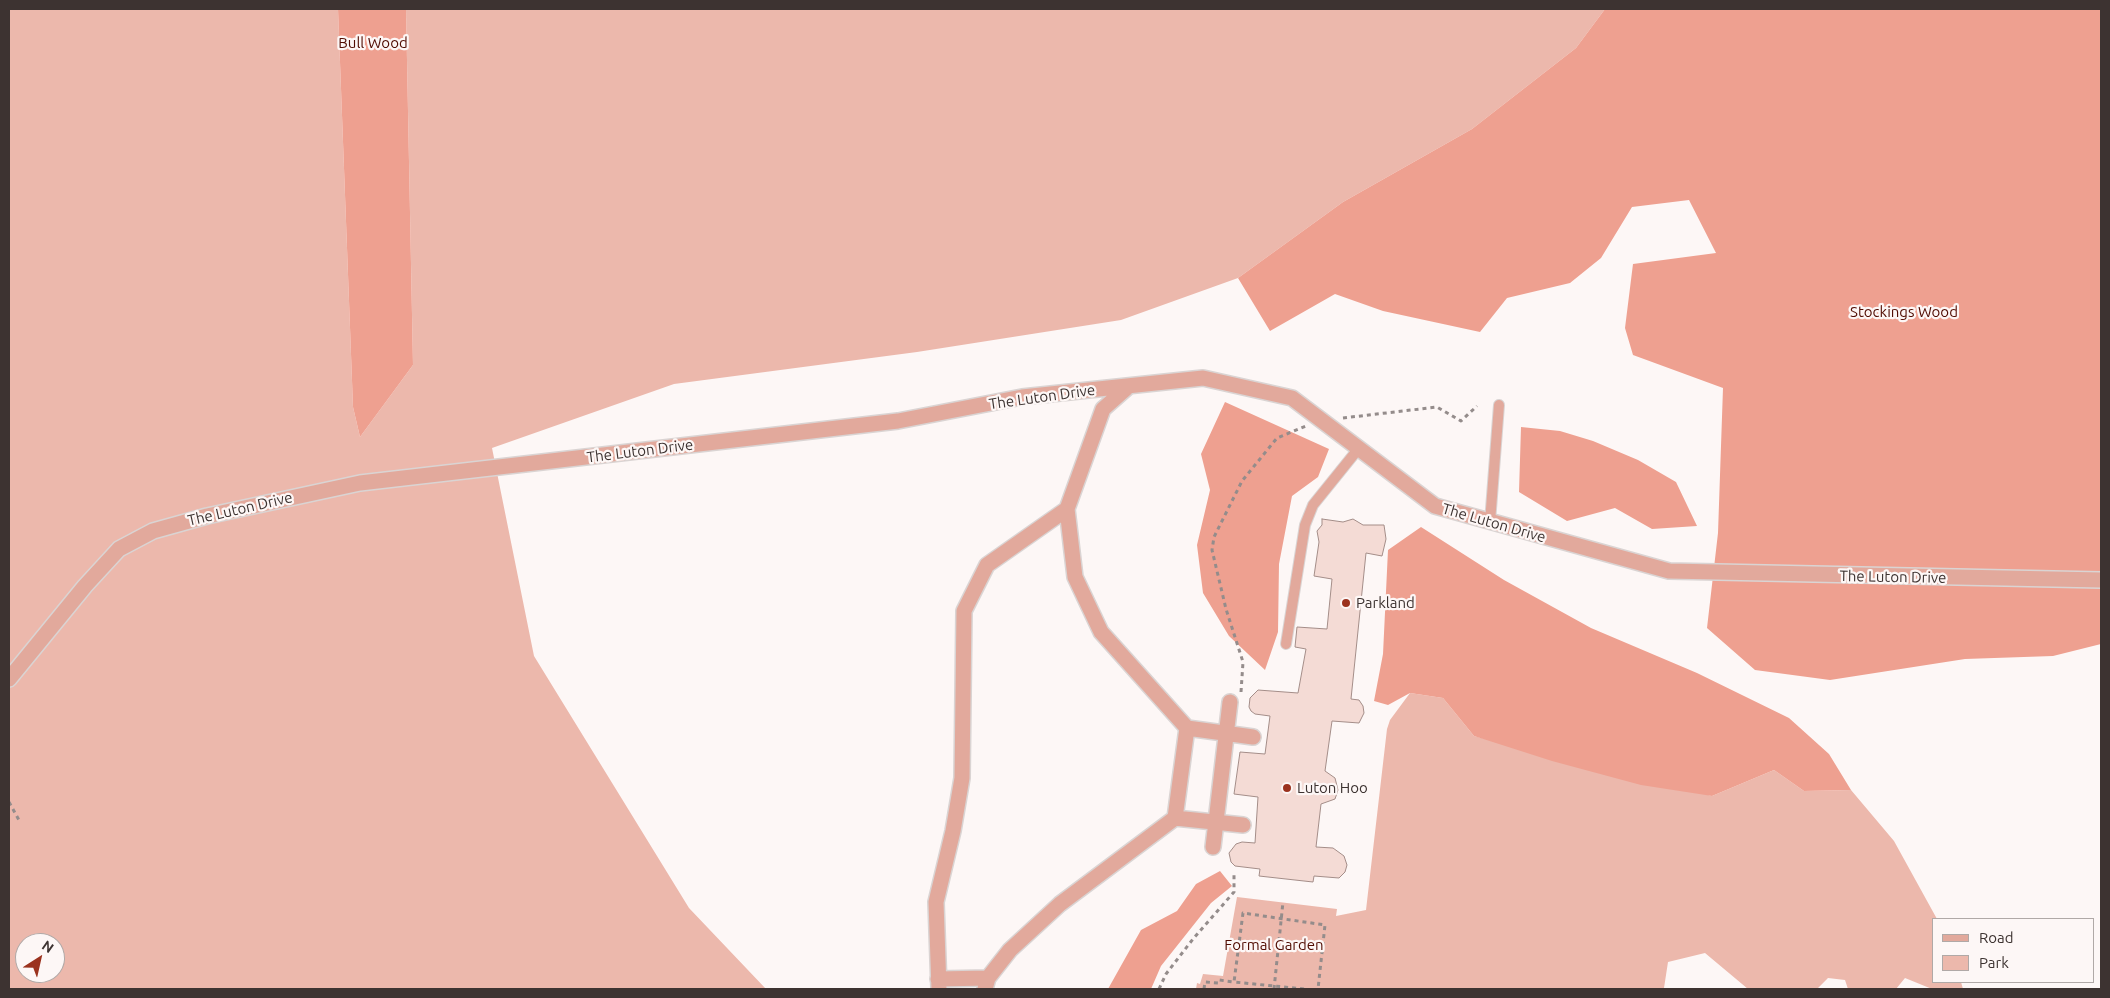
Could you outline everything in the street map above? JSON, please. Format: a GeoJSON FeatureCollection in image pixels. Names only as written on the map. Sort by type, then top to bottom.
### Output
{"type":"FeatureCollection","features":[{"type":"Feature","properties":{"kind":"street","name":"The Luton Drive"},"geometry":{"type":"LineString","coordinates":[[9,679],[85,586],[119,549],[152,531],[207,516],[360,483],[898,421],[1022,397],[1203,378],[1292,398],[1435,506],[1669,572],[2101,580]]}},
{"type":"Feature","properties":{"kind":"street"},"geometry":{"type":"LineString","coordinates":[[1129,386],[1103,409],[1067,509],[1075,577],[1101,632],[1187,728],[1253,737]]}},
{"type":"Feature","properties":{"kind":"street"},"geometry":{"type":"LineString","coordinates":[[1067,509],[986,565],[964,611],[962,778],[953,831],[936,902],[938,984],[986,983],[1010,950],[1060,904],[1175,818],[1243,825]]}},
{"type":"Feature","properties":{"kind":"street"},"geometry":{"type":"LineString","coordinates":[[1213,847],[1226,733],[1235,698]]}},
{"type":"Feature","properties":{"kind":"street"},"geometry":{"type":"LineString","coordinates":[[1175,818],[1187,728]]}},
{"type":"Feature","properties":{"kind":"lane"},"geometry":{"type":"LineString","coordinates":[[1490,522],[1499,405]]}},
{"type":"Feature","properties":{"kind":"lane"},"geometry":{"type":"LineString","coordinates":[[1286,644],[1305,525],[1313,505],[1359,448]]}},
{"type":"Feature","properties":{"kind":"path"},"geometry":{"type":"LineString","coordinates":[[1235,698],[1243,662],[1226,609],[1212,550],[1214,537],[1242,481],[1277,438],[1322,420],[1437,406],[1461,421],[1477,406]]}},
{"type":"Feature","properties":{"kind":"path"},"geometry":{"type":"LineString","coordinates":[[9,802],[20,822]]}},
{"type":"Feature","properties":{"kind":"path"},"geometry":{"type":"LineString","coordinates":[[1234,872],[1234,892]]}},
{"type":"Feature","properties":{"kind":"path"},"geometry":{"type":"LineString","coordinates":[[1159,989],[1166,974],[1193,939],[1239,887]]}},
{"type":"Feature","properties":{"kind":"path"},"geometry":{"type":"LineString","coordinates":[[1274,988],[1283,902]]}},
{"type":"Feature","properties":{"kind":"path"},"geometry":{"type":"LineString","coordinates":[[1234,982],[1243,913],[1325,924],[1318,989]]}},
{"type":"Feature","properties":{"kind":"path"},"geometry":{"type":"LineString","coordinates":[[1204,989],[1204,982],[1218,983],[1218,980],[1274,988],[1304,989]]}},
{"type":"Feature","properties":{"kind":"green space"},"geometry":{"type":"Polygon","coordinates":[[[9,9],[338,9],[353,407],[360,437],[413,365],[406,9],[1605,9],[1576,48],[1472,129],[1343,202],[1238,278],[1121,320],[917,352],[674,384],[492,448],[534,656],[689,908],[766,989],[9,989],[9,9]]]}},
{"type":"Feature","properties":{"kind":"green space","name":"Bull Wood"},"geometry":{"type":"Polygon","coordinates":[[[338,9],[406,9],[413,365],[360,437],[353,407],[338,9]]]}},
{"type":"Feature","properties":{"kind":"green space","name":"Stockings Wood"},"geometry":{"type":"Polygon","coordinates":[[[1605,9],[2101,9],[2101,644],[2053,656],[1965,659],[1830,680],[1755,670],[1707,628],[1718,533],[1723,388],[1633,355],[1625,328],[1633,264],[1716,253],[1689,200],[1632,207],[1601,258],[1570,283],[1507,298],[1480,332],[1383,311],[1335,294],[1270,331],[1238,278],[1343,202],[1472,129],[1576,48],[1605,9]]]}},
{"type":"Feature","properties":{"kind":"green space"},"geometry":{"type":"Polygon","coordinates":[[[1225,402],[1329,449],[1318,477],[1292,496],[1279,564],[1278,632],[1265,670],[1229,636],[1203,593],[1197,545],[1210,490],[1201,454],[1225,402]]]}},
{"type":"Feature","properties":{"kind":"green space"},"geometry":{"type":"Polygon","coordinates":[[[1521,427],[1560,431],[1593,441],[1638,460],[1676,482],[1697,526],[1652,529],[1615,508],[1567,521],[1519,492],[1521,427]]]}},
{"type":"Feature","properties":{"kind":"green space"},"geometry":{"type":"Polygon","coordinates":[[[1421,527],[1504,580],[1591,628],[1697,673],[1789,718],[1829,754],[1851,790],[1804,791],[1774,770],[1712,796],[1641,785],[1552,761],[1474,736],[1443,698],[1410,693],[1388,705],[1374,701],[1383,654],[1388,550],[1421,527]]]}},
{"type":"Feature","properties":{"kind":"green space","name":"Formal Garden"},"geometry":{"type":"Polygon","coordinates":[[[1410,693],[1443,698],[1474,736],[1712,796],[1774,770],[1804,791],[1851,790],[1894,841],[1936,918],[1932,918],[1932,983],[1961,983],[1963,989],[1932,989],[1905,978],[1896,989],[1848,989],[1845,980],[1828,978],[1817,989],[1748,989],[1705,953],[1668,962],[1664,988],[1667,989],[1196,989],[1197,983],[1200,984],[1203,974],[1223,976],[1237,897],[1337,909],[1336,916],[1366,910],[1387,729],[1390,720],[1410,693]]]}},
{"type":"Feature","properties":{"kind":"green space"},"geometry":{"type":"Polygon","coordinates":[[[1220,871],[1232,886],[1211,903],[1161,966],[1151,989],[1108,989],[1141,930],[1177,911],[1196,884],[1220,871]]]}},
{"type":"Feature","properties":{"kind":"building","name":"Luton Hoo"},"geometry":{"type":"Polygon","coordinates":[[[1322,519],[1343,522],[1353,519],[1363,525],[1384,525],[1386,539],[1382,556],[1366,553],[1351,699],[1359,700],[1363,706],[1364,713],[1359,723],[1332,721],[1325,771],[1335,778],[1338,790],[1335,799],[1321,804],[1316,847],[1333,848],[1344,856],[1347,865],[1345,872],[1339,878],[1314,876],[1313,882],[1259,876],[1260,869],[1235,866],[1231,862],[1229,853],[1236,844],[1242,842],[1255,843],[1258,797],[1234,794],[1240,752],[1265,754],[1270,716],[1255,714],[1251,711],[1249,707],[1250,698],[1258,690],[1298,693],[1306,649],[1295,647],[1297,627],[1327,629],[1332,579],[1314,576],[1319,542],[1317,531],[1322,525],[1322,519]]]}},
{"type":"Feature","properties":{"kind":"place","name":"Parkland"},"geometry":{"type":"Point","coordinates":[1346,603]}},
{"type":"Feature","properties":{"kind":"place","name":"Luton Hoo"},"geometry":{"type":"Point","coordinates":[1287,788]}}]}
